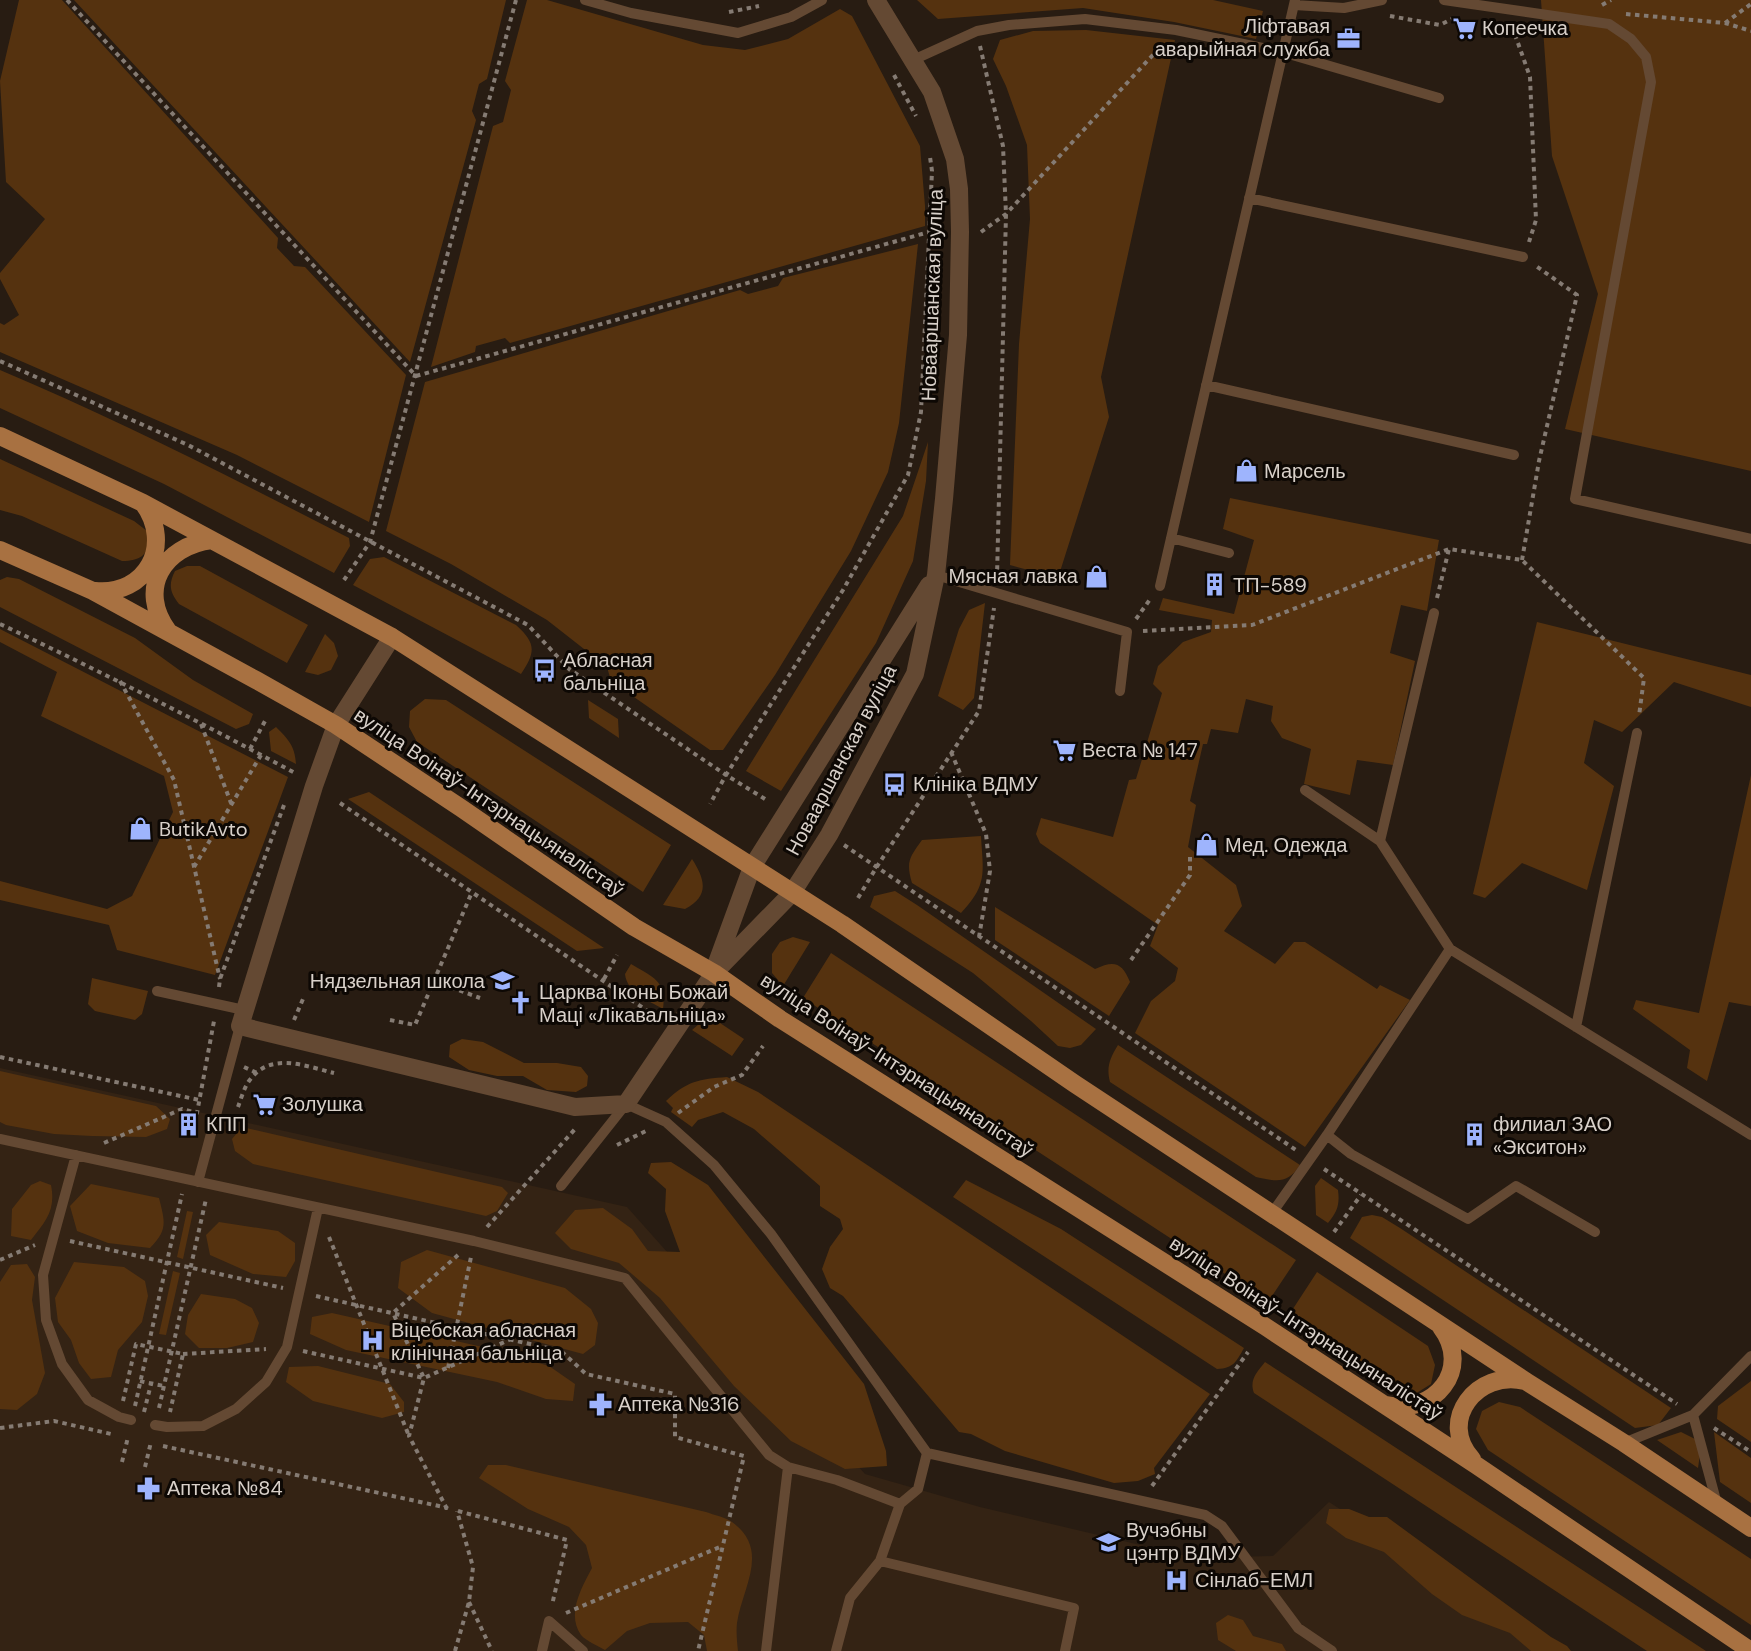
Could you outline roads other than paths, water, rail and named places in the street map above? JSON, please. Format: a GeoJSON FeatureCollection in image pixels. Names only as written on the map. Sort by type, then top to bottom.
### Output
{"type":"FeatureCollection","features":[{"type":"Feature","properties":{"kind":"main road"},"geometry":{"type":"LineString","coordinates":[[0,436],[143,503],[392,637],[842,924],[1075,1084],[1751,1528]]}},
{"type":"Feature","properties":{"kind":"main road"},"geometry":{"type":"LineString","coordinates":[[93,591],[105,592],[129,586],[147,569],[153,558],[157,535],[155,524],[143,503]]}},
{"type":"Feature","properties":{"kind":"main road"},"geometry":{"type":"LineString","coordinates":[[169,632],[157,611],[155,588],[158,576],[173,555],[185,547],[212,540]]}},
{"type":"Feature","properties":{"kind":"main road","name":"вуліца Воінаў-Інтэрнацыяналістаў"},"geometry":{"type":"LineString","coordinates":[[0,550],[93,591],[336,725],[634,927],[714,973],[780,1019],[1385,1405],[1751,1651]]}},
{"type":"Feature","properties":{"kind":"main road"},"geometry":{"type":"LineString","coordinates":[[1385,1405],[1409,1408],[1432,1398],[1441,1390],[1447,1380],[1452,1356],[1446,1333],[1438,1323]]}},
{"type":"Feature","properties":{"kind":"main road"},"geometry":{"type":"LineString","coordinates":[[1476,1465],[1463,1446],[1460,1435],[1460,1423],[1467,1401],[1483,1386],[1494,1381],[1505,1379],[1527,1382]]}},
{"type":"Feature","properties":{"kind":"street","name":"Новааршанская вуліца"},"geometry":{"type":"LineString","coordinates":[[714,973],[792,893],[829,835],[915,674],[936,575],[957,335],[959,189],[955,159],[932,92],[876,0]]}},
{"type":"Feature","properties":{"kind":"street","name":"Новааршанская вуліца"},"geometry":{"type":"LineString","coordinates":[[714,973],[752,867],[936,575]]}},
{"type":"Feature","properties":{"kind":"street"},"geometry":{"type":"LineString","coordinates":[[392,637],[336,725],[311,796],[242,1018],[575,1107],[626,1104],[714,973]]}},
{"type":"Feature","properties":{"kind":"lane"},"geometry":{"type":"LineString","coordinates":[[585,0],[631,13],[738,33],[791,17],[822,0]]}},
{"type":"Feature","properties":{"kind":"lane"},"geometry":{"type":"LineString","coordinates":[[1160,586],[1294,3],[1344,8],[1382,0]]}},
{"type":"Feature","properties":{"kind":"lane"},"geometry":{"type":"LineString","coordinates":[[1444,0],[1610,24],[1631,39],[1646,57],[1651,82],[1575,499],[1751,539]]}},
{"type":"Feature","properties":{"kind":"lane"},"geometry":{"type":"LineString","coordinates":[[913,60],[977,31],[1010,25],[1085,19],[1176,30],[1282,52],[1439,98]]}},
{"type":"Feature","properties":{"kind":"lane"},"geometry":{"type":"LineString","coordinates":[[1249,198],[1523,257]]}},
{"type":"Feature","properties":{"kind":"lane"},"geometry":{"type":"LineString","coordinates":[[1206,385],[1514,455]]}},
{"type":"Feature","properties":{"kind":"lane"},"geometry":{"type":"LineString","coordinates":[[1171,538],[1228,553]]}},
{"type":"Feature","properties":{"kind":"lane"},"geometry":{"type":"LineString","coordinates":[[936,575],[1127,632],[1120,691]]}},
{"type":"Feature","properties":{"kind":"lane"},"geometry":{"type":"LineString","coordinates":[[1380,841],[1434,613]]}},
{"type":"Feature","properties":{"kind":"lane"},"geometry":{"type":"LineString","coordinates":[[1576,1027],[1637,733]]}},
{"type":"Feature","properties":{"kind":"lane"},"geometry":{"type":"LineString","coordinates":[[1305,790],[1380,841],[1450,949],[1751,1135]]}},
{"type":"Feature","properties":{"kind":"lane"},"geometry":{"type":"LineString","coordinates":[[1272,1213],[1327,1135],[1450,949]]}},
{"type":"Feature","properties":{"kind":"lane"},"geometry":{"type":"LineString","coordinates":[[157,991],[242,1018],[198,1182]]}},
{"type":"Feature","properties":{"kind":"lane"},"geometry":{"type":"LineString","coordinates":[[561,1186],[626,1104],[666,1122],[714,1165],[771,1234],[927,1453],[1205,1515],[1222,1526],[1298,1628],[1332,1651]]}},
{"type":"Feature","properties":{"kind":"lane"},"geometry":{"type":"LineString","coordinates":[[1327,1135],[1351,1154],[1468,1219],[1516,1186],[1595,1232]]}},
{"type":"Feature","properties":{"kind":"lane"},"geometry":{"type":"LineString","coordinates":[[0,1139],[474,1241],[625,1278],[769,1455],[788,1467],[837,1480],[900,1504]]}},
{"type":"Feature","properties":{"kind":"lane"},"geometry":{"type":"LineString","coordinates":[[76,1155],[43,1275],[46,1320],[62,1364],[88,1400],[119,1417],[137,1421]]}},
{"type":"Feature","properties":{"kind":"lane"},"geometry":{"type":"LineString","coordinates":[[155,1425],[203,1426],[236,1409],[266,1382],[287,1347],[318,1208]]}},
{"type":"Feature","properties":{"kind":"lane"},"geometry":{"type":"LineString","coordinates":[[1624,1443],[1693,1414],[1751,1356]]}},
{"type":"Feature","properties":{"kind":"lane"},"geometry":{"type":"LineString","coordinates":[[1693,1414],[1718,1506]]}},
{"type":"Feature","properties":{"kind":"lane"},"geometry":{"type":"LineString","coordinates":[[836,1651],[850,1598],[880,1561],[900,1504],[918,1489],[927,1453]]}},
{"type":"Feature","properties":{"kind":"lane"},"geometry":{"type":"LineString","coordinates":[[766,1651],[788,1467]]}},
{"type":"Feature","properties":{"kind":"lane"},"geometry":{"type":"LineString","coordinates":[[880,1561],[1074,1608],[1065,1651]]}},
{"type":"Feature","properties":{"kind":"lane"},"geometry":{"type":"LineString","coordinates":[[542,1651],[549,1621],[583,1651]]}},
{"type":"Feature","properties":{"kind":"place","name":"Копеечка"},"geometry":{"type":"Point","coordinates":[1464,28]}},
{"type":"Feature","properties":{"kind":"place","name":"Ліфтавая аварыйная служба"},"geometry":{"type":"Point","coordinates":[1348,38]}},
{"type":"Feature","properties":{"kind":"place","name":"Марсель"},"geometry":{"type":"Point","coordinates":[1246,471]}},
{"type":"Feature","properties":{"kind":"place","name":"Мясная лавка"},"geometry":{"type":"Point","coordinates":[1096,576]}},
{"type":"Feature","properties":{"kind":"place","name":"ТП-589"},"geometry":{"type":"Point","coordinates":[1215,585]}},
{"type":"Feature","properties":{"kind":"place","name":"Абласная бальніца"},"geometry":{"type":"Point","coordinates":[545,671]}},
{"type":"Feature","properties":{"kind":"place","name":"Веста № 147"},"geometry":{"type":"Point","coordinates":[1064,750]}},
{"type":"Feature","properties":{"kind":"place","name":"Клініка ВДМУ"},"geometry":{"type":"Point","coordinates":[895,784]}},
{"type":"Feature","properties":{"kind":"place","name":"ButikAvto"},"geometry":{"type":"Point","coordinates":[141,829]}},
{"type":"Feature","properties":{"kind":"place","name":"Мед. Одежда"},"geometry":{"type":"Point","coordinates":[1207,845]}},
{"type":"Feature","properties":{"kind":"place","name":"Нядзельная школа"},"geometry":{"type":"Point","coordinates":[503,981]}},
{"type":"Feature","properties":{"kind":"place","name":"Царква Іконы Божай Маці «Лікавальніца»"},"geometry":{"type":"Point","coordinates":[521,1003]}},
{"type":"Feature","properties":{"kind":"place","name":"Золушка"},"geometry":{"type":"Point","coordinates":[264,1104]}},
{"type":"Feature","properties":{"kind":"place","name":"КПП"},"geometry":{"type":"Point","coordinates":[188,1124]}},
{"type":"Feature","properties":{"kind":"place","name":"филиал ЗАО «Экситон»"},"geometry":{"type":"Point","coordinates":[1475,1135]}},
{"type":"Feature","properties":{"kind":"place","name":"Віцебская абласная клінічная бальніца"},"geometry":{"type":"Point","coordinates":[373,1341]}},
{"type":"Feature","properties":{"kind":"place","name":"Аптека №316"},"geometry":{"type":"Point","coordinates":[600,1404]}},
{"type":"Feature","properties":{"kind":"place","name":"Аптека №84"},"geometry":{"type":"Point","coordinates":[149,1488]}},
{"type":"Feature","properties":{"kind":"place","name":"Вучэбны цэнтр ВДМУ"},"geometry":{"type":"Point","coordinates":[1108,1542]}},
{"type":"Feature","properties":{"kind":"place","name":"Сінлаб-ЕМЛ"},"geometry":{"type":"Point","coordinates":[1177,1580]}}]}
